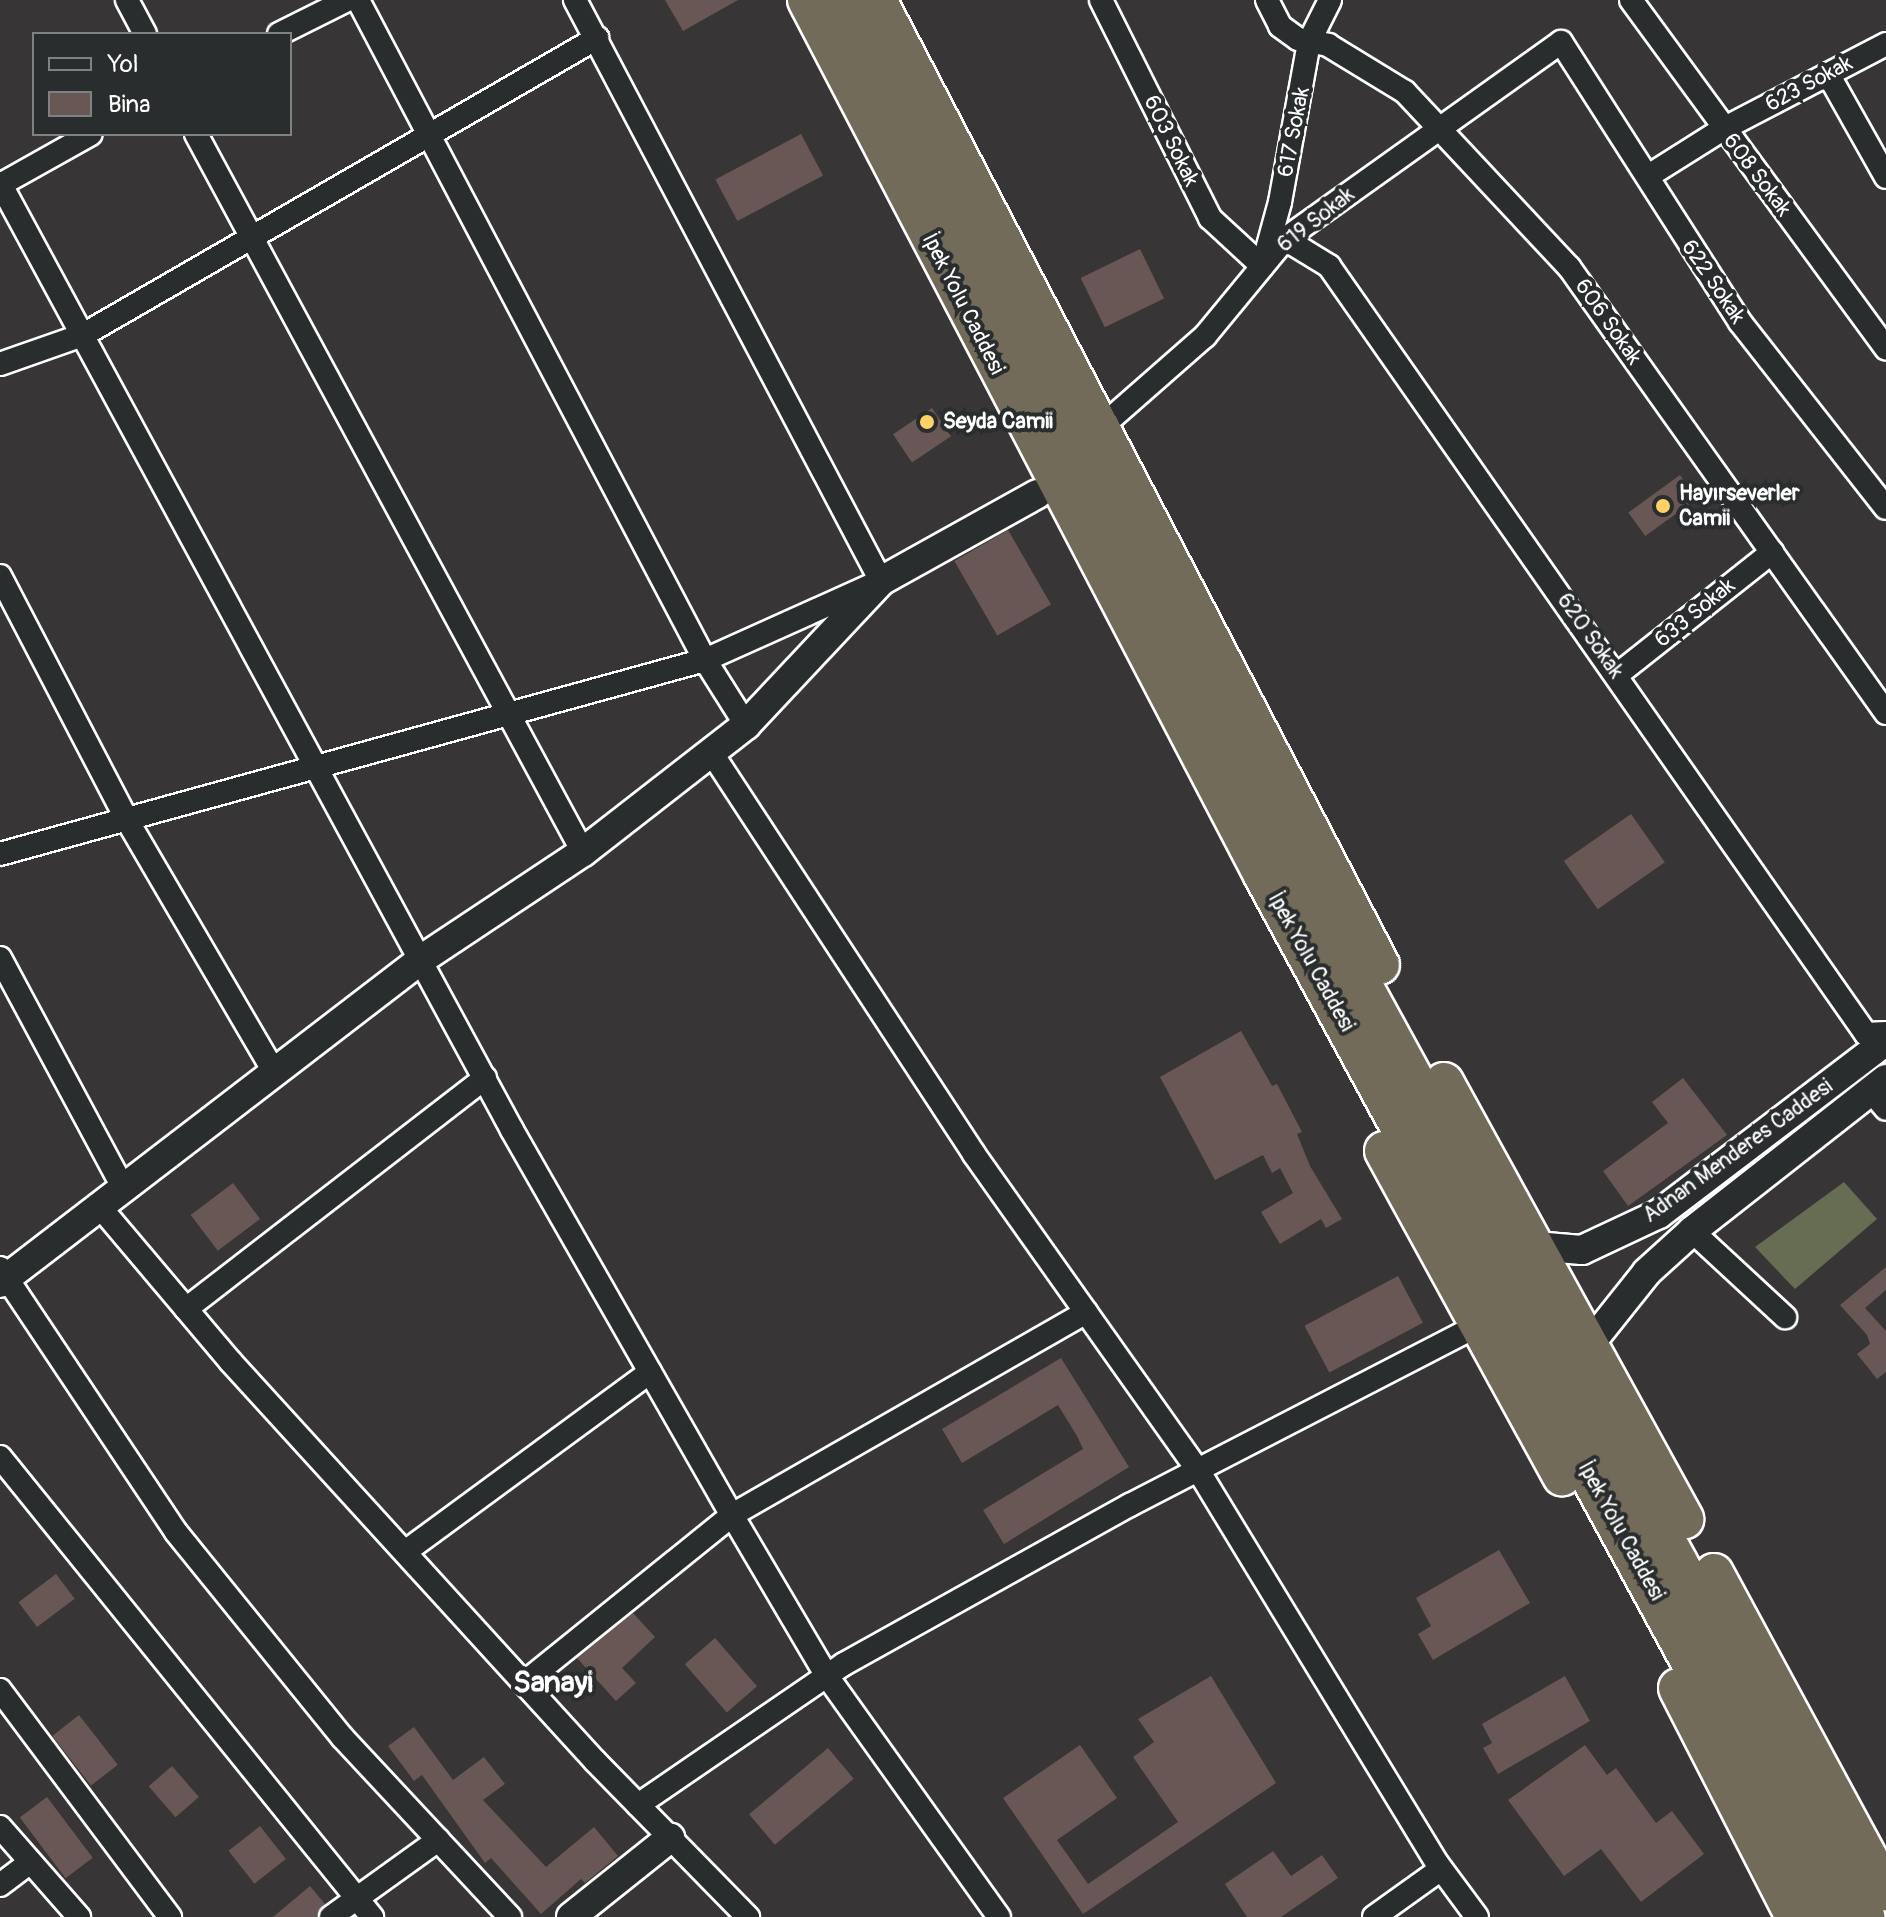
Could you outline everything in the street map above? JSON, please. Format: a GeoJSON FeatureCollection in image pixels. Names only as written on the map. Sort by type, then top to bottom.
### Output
{"type":"FeatureCollection","features":[{"type":"Feature","properties":{"kind":"highway"},"geometry":{"type":"LineString","coordinates":[[877,0],[1402,1006],[1886,1891]]}},
{"type":"Feature","properties":{"kind":"highway"},"geometry":{"type":"LineString","coordinates":[[821,2],[883,205],[1477,1326],[1645,1624],[1795,1917]]}},
{"type":"Feature","properties":{"kind":"highway","name":"İpek Yolu Caddesi"},"geometry":{"type":"LineString","coordinates":[[821,2],[1263,875],[1829,1917]]}},
{"type":"Feature","properties":{"kind":"highway","name":"İpek Yolu Caddesi"},"geometry":{"type":"LineString","coordinates":[[821,2],[1684,1573],[1865,1917]]}},
{"type":"Feature","properties":{"kind":"street"},"geometry":{"type":"LineString","coordinates":[[127,0],[144,32]]}},
{"type":"Feature","properties":{"kind":"street"},"geometry":{"type":"LineString","coordinates":[[283,32],[347,0]]}},
{"type":"Feature","properties":{"kind":"street"},"geometry":{"type":"LineString","coordinates":[[358,0],[432,134],[705,660],[746,725]]}},
{"type":"Feature","properties":{"kind":"street"},"geometry":{"type":"LineString","coordinates":[[575,0],[881,581]]}},
{"type":"Feature","properties":{"kind":"street","name":"603 Sokak"},"geometry":{"type":"LineString","coordinates":[[1101,0],[1210,218],[1262,266]]}},
{"type":"Feature","properties":{"kind":"street","name":"606 Sokak"},"geometry":{"type":"LineString","coordinates":[[1267,0],[1280,26],[1309,42],[1328,45],[1405,92],[1569,267],[1886,713]]}},
{"type":"Feature","properties":{"kind":"street","name":"617 Sokak"},"geometry":{"type":"LineString","coordinates":[[1262,266],[1280,202],[1309,42],[1330,0]]}},
{"type":"Feature","properties":{"kind":"street","name":"608 Sokak"},"geometry":{"type":"LineString","coordinates":[[1631,0],[1886,349]]}},
{"type":"Feature","properties":{"kind":"street"},"geometry":{"type":"LineString","coordinates":[[0,364],[83,335],[597,38]]}},
{"type":"Feature","properties":{"kind":"street","name":"619 Sokak"},"geometry":{"type":"LineString","coordinates":[[1099,429],[1205,336],[1285,239],[1561,42]]}},
{"type":"Feature","properties":{"kind":"street","name":"622 Sokak"},"geometry":{"type":"LineString","coordinates":[[1561,42],[1650,175],[1669,216],[1740,322],[1886,508]]}},
{"type":"Feature","properties":{"kind":"street","name":"623 Sokak"},"geometry":{"type":"LineString","coordinates":[[1650,175],[1723,129],[1886,44]]}},
{"type":"Feature","properties":{"kind":"street"},"geometry":{"type":"LineString","coordinates":[[1828,74],[1886,177]]}},
{"type":"Feature","properties":{"kind":"street"},"geometry":{"type":"LineString","coordinates":[[87,136],[0,184],[485,1078],[732,1515],[827,1676],[999,1917]]}},
{"type":"Feature","properties":{"kind":"street"},"geometry":{"type":"LineString","coordinates":[[197,136],[583,852]]}},
{"type":"Feature","properties":{"kind":"street","name":"620 Sokak"},"geometry":{"type":"LineString","coordinates":[[1285,239],[1329,266],[1866,1034],[1886,1033]]}},
{"type":"Feature","properties":{"kind":"street"},"geometry":{"type":"LineString","coordinates":[[0,854],[319,769],[705,660],[881,581],[1037,494]]}},
{"type":"Feature","properties":{"kind":"street","name":"633 Sokak"},"geometry":{"type":"LineString","coordinates":[[1617,675],[1772,552]]}},
{"type":"Feature","properties":{"kind":"street"},"geometry":{"type":"LineString","coordinates":[[0,576],[127,820],[274,1072]]}},
{"type":"Feature","properties":{"kind":"street"},"geometry":{"type":"LineString","coordinates":[[510,1917],[343,1738],[176,1532],[2,1277],[124,1189],[422,959],[583,852],[746,725],[881,581]]}},
{"type":"Feature","properties":{"kind":"street"},"geometry":{"type":"LineString","coordinates":[[711,752],[974,1154],[1198,1470],[1441,1869],[1477,1917]]}},
{"type":"Feature","properties":{"kind":"street"},"geometry":{"type":"LineString","coordinates":[[0,958],[124,1189]]}},
{"type":"Feature","properties":{"kind":"street","name":"Adnan Menderes Caddesi"},"geometry":{"type":"LineString","coordinates":[[1535,1246],[1582,1250],[1659,1214],[1886,1041]]}},
{"type":"Feature","properties":{"kind":"street"},"geometry":{"type":"LineString","coordinates":[[186,1309],[485,1078]]}},
{"type":"Feature","properties":{"kind":"street","name":"Adnan Menderes Caddesi"},"geometry":{"type":"LineString","coordinates":[[1589,1345],[1647,1272],[1692,1231],[1881,1093]]}},
{"type":"Feature","properties":{"kind":"street"},"geometry":{"type":"LineString","coordinates":[[100,1207],[186,1309],[524,1683],[748,1917]]}},
{"type":"Feature","properties":{"kind":"street"},"geometry":{"type":"LineString","coordinates":[[1692,1231],[1785,1317]]}},
{"type":"Feature","properties":{"kind":"street"},"geometry":{"type":"LineString","coordinates":[[524,1683],[732,1515],[1086,1312]]}},
{"type":"Feature","properties":{"kind":"street"},"geometry":{"type":"LineString","coordinates":[[638,1805],[827,1676],[1198,1470],[1477,1326]]}},
{"type":"Feature","properties":{"kind":"street"},"geometry":{"type":"LineString","coordinates":[[405,1552],[650,1372]]}},
{"type":"Feature","properties":{"kind":"street"},"geometry":{"type":"LineString","coordinates":[[0,1457],[372,1917]]}},
{"type":"Feature","properties":{"kind":"street"},"geometry":{"type":"LineString","coordinates":[[0,1690],[170,1917]]}},
{"type":"Feature","properties":{"kind":"street"},"geometry":{"type":"LineString","coordinates":[[0,1827],[79,1917]]}},
{"type":"Feature","properties":{"kind":"street"},"geometry":{"type":"LineString","coordinates":[[571,1917],[670,1838]]}},
{"type":"Feature","properties":{"kind":"street"},"geometry":{"type":"LineString","coordinates":[[331,1917],[438,1840]]}},
{"type":"Feature","properties":{"kind":"street"},"geometry":{"type":"LineString","coordinates":[[0,1885],[29,1863]]}},
{"type":"Feature","properties":{"kind":"street"},"geometry":{"type":"LineString","coordinates":[[1374,1917],[1441,1869]]}},
{"type":"Feature","properties":{"kind":"green space"},"geometry":{"type":"Polygon","coordinates":[[[1844,1182],[1877,1219],[1795,1289],[1755,1247],[1844,1182]]]}},
{"type":"Feature","properties":{"kind":"building"},"geometry":{"type":"Polygon","coordinates":[[[665,0],[738,0],[683,31],[665,0]]]}},
{"type":"Feature","properties":{"kind":"building"},"geometry":{"type":"Polygon","coordinates":[[[801,134],[823,175],[737,221],[715,180],[801,134]]]}},
{"type":"Feature","properties":{"kind":"building"},"geometry":{"type":"Polygon","coordinates":[[[1140,249],[1164,298],[1105,327],[1081,278],[1140,249]]]}},
{"type":"Feature","properties":{"kind":"building","name":"Seyda Camii"},"geometry":{"type":"Polygon","coordinates":[[[932,408],[951,436],[912,462],[893,434],[932,408]]]}},
{"type":"Feature","properties":{"kind":"building","name":"Hayırseverler Camii"},"geometry":{"type":"Polygon","coordinates":[[[1680,475],[1697,498],[1645,536],[1628,513],[1680,475]]]}},
{"type":"Feature","properties":{"kind":"building"},"geometry":{"type":"Polygon","coordinates":[[[1008,530],[1051,604],[997,635],[954,561],[1008,530]]]}},
{"type":"Feature","properties":{"kind":"building"},"geometry":{"type":"Polygon","coordinates":[[[1631,814],[1665,862],[1598,909],[1564,861],[1631,814]]]}},
{"type":"Feature","properties":{"kind":"building"},"geometry":{"type":"Polygon","coordinates":[[[1241,1031],[1272,1086],[1277,1084],[1302,1132],[1297,1134],[1310,1166],[1342,1219],[1326,1228],[1321,1219],[1280,1244],[1261,1212],[1293,1193],[1280,1168],[1272,1173],[1263,1155],[1215,1180],[1160,1077],[1241,1031]]]}},
{"type":"Feature","properties":{"kind":"building"},"geometry":{"type":"Polygon","coordinates":[[[1683,1078],[1727,1135],[1628,1206],[1603,1171],[1668,1123],[1652,1102],[1683,1078]]]}},
{"type":"Feature","properties":{"kind":"building"},"geometry":{"type":"Polygon","coordinates":[[[233,1183],[260,1219],[218,1251],[191,1215],[233,1183]]]}},
{"type":"Feature","properties":{"kind":"building"},"geometry":{"type":"Polygon","coordinates":[[[1886,1267],[1886,1290],[1865,1308],[1886,1331],[1886,1372],[1877,1379],[1857,1354],[1870,1344],[1867,1335],[1840,1305],[1886,1267]]]}},
{"type":"Feature","properties":{"kind":"building"},"geometry":{"type":"Polygon","coordinates":[[[1398,1276],[1423,1323],[1329,1373],[1304,1326],[1398,1276]]]}},
{"type":"Feature","properties":{"kind":"building"},"geometry":{"type":"Polygon","coordinates":[[[1061,1358],[1129,1467],[1004,1544],[983,1510],[1083,1449],[1077,1436],[1058,1405],[962,1463],[942,1429],[1061,1358]]]}},
{"type":"Feature","properties":{"kind":"building"},"geometry":{"type":"Polygon","coordinates":[[[1499,1550],[1530,1603],[1433,1660],[1418,1634],[1431,1626],[1416,1598],[1499,1550]]]}},
{"type":"Feature","properties":{"kind":"building"},"geometry":{"type":"Polygon","coordinates":[[[56,1574],[75,1599],[37,1627],[18,1602],[56,1574]]]}},
{"type":"Feature","properties":{"kind":"building"},"geometry":{"type":"Polygon","coordinates":[[[633,1613],[655,1637],[622,1668],[636,1683],[616,1701],[577,1658],[633,1613]]]}},
{"type":"Feature","properties":{"kind":"building"},"geometry":{"type":"Polygon","coordinates":[[[715,1638],[757,1686],[727,1713],[685,1664],[715,1638]]]}},
{"type":"Feature","properties":{"kind":"building"},"geometry":{"type":"Polygon","coordinates":[[[1211,1676],[1276,1783],[1083,1914],[1003,1798],[1080,1745],[1117,1798],[1057,1840],[1088,1884],[1178,1822],[1133,1757],[1154,1742],[1138,1719],[1211,1676]]]}},
{"type":"Feature","properties":{"kind":"building"},"geometry":{"type":"Polygon","coordinates":[[[1565,1676],[1590,1721],[1498,1774],[1483,1748],[1492,1743],[1482,1724],[1565,1676]]]}},
{"type":"Feature","properties":{"kind":"building"},"geometry":{"type":"Polygon","coordinates":[[[79,1715],[118,1765],[91,1786],[52,1736],[79,1715]]]}},
{"type":"Feature","properties":{"kind":"building"},"geometry":{"type":"Polygon","coordinates":[[[414,1727],[453,1780],[484,1757],[505,1784],[483,1800],[546,1867],[594,1827],[618,1856],[585,1883],[581,1879],[541,1914],[491,1858],[485,1863],[422,1775],[414,1781],[388,1746],[414,1727]]]}},
{"type":"Feature","properties":{"kind":"building"},"geometry":{"type":"Polygon","coordinates":[[[1585,1745],[1607,1775],[1616,1768],[1656,1823],[1672,1811],[1704,1854],[1641,1902],[1601,1849],[1564,1876],[1508,1800],[1585,1745]]]}},
{"type":"Feature","properties":{"kind":"building"},"geometry":{"type":"Polygon","coordinates":[[[828,1748],[854,1779],[775,1845],[749,1814],[828,1748]]]}},
{"type":"Feature","properties":{"kind":"building"},"geometry":{"type":"Polygon","coordinates":[[[172,1766],[199,1797],[176,1817],[149,1786],[172,1766]]]}},
{"type":"Feature","properties":{"kind":"building"},"geometry":{"type":"Polygon","coordinates":[[[47,1797],[93,1858],[66,1878],[20,1817],[47,1797]]]}},
{"type":"Feature","properties":{"kind":"building"},"geometry":{"type":"Polygon","coordinates":[[[260,1826],[286,1859],[254,1884],[228,1851],[260,1826]]]}},
{"type":"Feature","properties":{"kind":"building"},"geometry":{"type":"Polygon","coordinates":[[[1273,1851],[1291,1876],[1322,1855],[1338,1878],[1281,1917],[1247,1917],[1225,1884],[1273,1851]]]}},
{"type":"Feature","properties":{"kind":"building"},"geometry":{"type":"Polygon","coordinates":[[[310,1886],[325,1904],[317,1917],[273,1917],[310,1886]]]}},
{"type":"Feature","properties":{"kind":"place","name":"Seyda Camii"},"geometry":{"type":"Point","coordinates":[927,422]}},
{"type":"Feature","properties":{"kind":"place","name":"Hayırseverler Camii"},"geometry":{"type":"Point","coordinates":[1663,506]}},
{"type":"Feature","properties":{"kind":"district","name":"Sanayi"},"geometry":{"type":"Point","coordinates":[553,1683]}}]}
